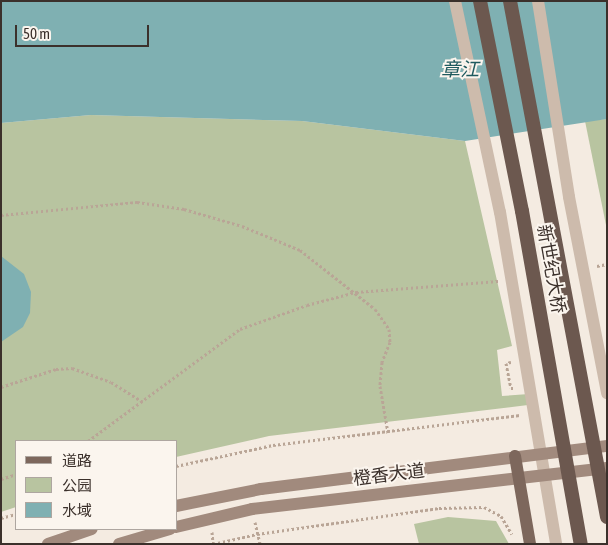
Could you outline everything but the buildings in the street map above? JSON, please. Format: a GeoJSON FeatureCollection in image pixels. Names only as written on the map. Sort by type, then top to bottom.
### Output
{"type":"FeatureCollection","features":[{"type":"Feature","properties":{"kind":"highway","name":"新世纪大桥"},"geometry":{"type":"LineString","coordinates":[[480,1],[522,210],[581,544]]}},
{"type":"Feature","properties":{"kind":"highway","name":"新世纪大桥"},"geometry":{"type":"LineString","coordinates":[[510,1],[607,517]]}},
{"type":"Feature","properties":{"kind":"main road","name":"橙香大道"},"geometry":{"type":"LineString","coordinates":[[178,506],[261,489],[607,446]]}},
{"type":"Feature","properties":{"kind":"main road"},"geometry":{"type":"LineString","coordinates":[[515,456],[517,478],[530,544]]}},
{"type":"Feature","properties":{"kind":"main road","name":"橙香大道"},"geometry":{"type":"LineString","coordinates":[[178,527],[252,509],[607,468]]}},
{"type":"Feature","properties":{"kind":"main road"},"geometry":{"type":"LineString","coordinates":[[48,544],[89,530]]}},
{"type":"Feature","properties":{"kind":"main road"},"geometry":{"type":"LineString","coordinates":[[119,544],[167,530]]}},
{"type":"Feature","properties":{"kind":"street"},"geometry":{"type":"LineString","coordinates":[[455,1],[500,212],[556,544]]}},
{"type":"Feature","properties":{"kind":"street"},"geometry":{"type":"LineString","coordinates":[[538,1],[569,197],[607,393]]}},
{"type":"Feature","properties":{"kind":"path"},"geometry":{"type":"LineString","coordinates":[[1,214],[137,202],[184,209],[242,226],[300,250],[356,292],[375,310],[389,329],[390,342],[382,362],[380,386],[388,433]]}},
{"type":"Feature","properties":{"kind":"path"},"geometry":{"type":"LineString","coordinates":[[89,440],[240,328],[307,305],[356,292],[505,281]]}},
{"type":"Feature","properties":{"kind":"path"},"geometry":{"type":"LineString","coordinates":[[1,386],[56,369],[72,368],[110,382],[143,402]]}},
{"type":"Feature","properties":{"kind":"path"},"geometry":{"type":"LineString","coordinates":[[178,466],[273,445],[388,433],[530,414]]}},
{"type":"Feature","properties":{"kind":"path"},"geometry":{"type":"LineString","coordinates":[[1,479],[15,474]]}},
{"type":"Feature","properties":{"kind":"path"},"geometry":{"type":"LineString","coordinates":[[213,544],[257,534],[439,508],[484,507],[501,516],[515,538]]}},
{"type":"Feature","properties":{"kind":"path"},"geometry":{"type":"LineString","coordinates":[[252,509],[260,544]]}},
{"type":"Feature","properties":{"kind":"path"},"geometry":{"type":"LineString","coordinates":[[1,518],[15,514]]}},
{"type":"Feature","properties":{"kind":"green space"},"geometry":{"type":"Polygon","coordinates":[[[91,115],[302,121],[465,141],[512,346],[497,350],[502,396],[529,394],[528,405],[269,436],[178,457],[178,440],[15,440],[15,507],[1,512],[1,123],[91,115]]]}},
{"type":"Feature","properties":{"kind":"green space"},"geometry":{"type":"Polygon","coordinates":[[[607,119],[607,230],[585,121],[607,119]]]}},
{"type":"Feature","properties":{"kind":"green space"},"geometry":{"type":"Polygon","coordinates":[[[448,517],[496,521],[509,544],[419,544],[414,524],[448,517]]]}},
{"type":"Feature","properties":{"kind":"water","name":"章江"},"geometry":{"type":"Polygon","coordinates":[[[1,1],[607,1],[607,119],[465,141],[302,121],[91,115],[1,123],[1,1]]]}},
{"type":"Feature","properties":{"kind":"water"},"geometry":{"type":"Polygon","coordinates":[[[1,256],[24,274],[31,292],[30,313],[23,327],[1,342],[1,256]]]}}]}
